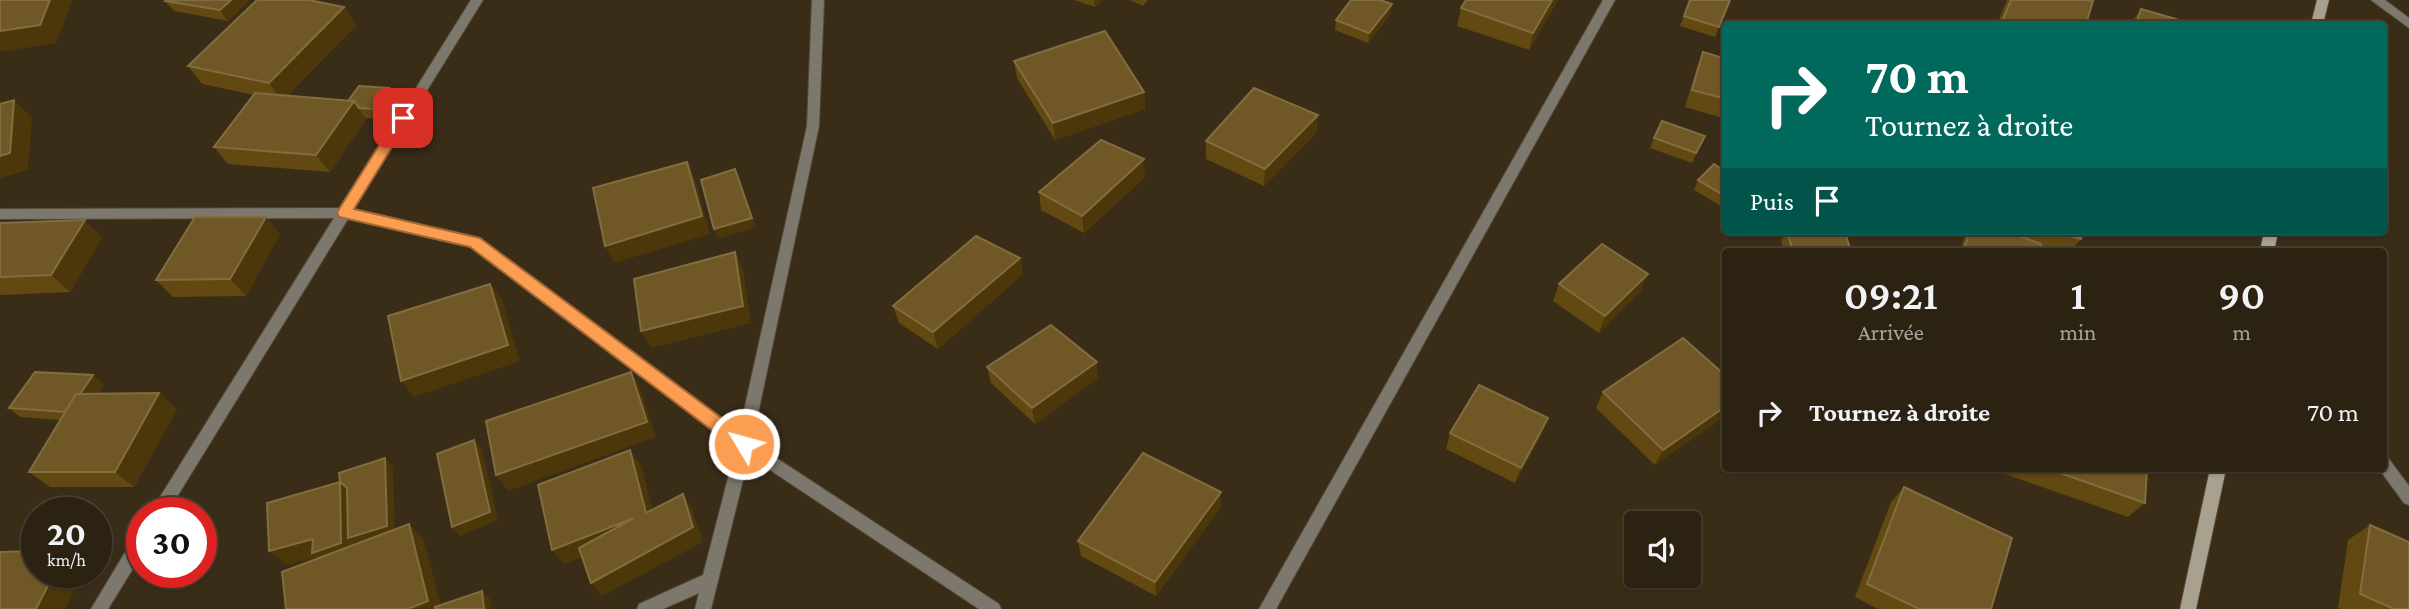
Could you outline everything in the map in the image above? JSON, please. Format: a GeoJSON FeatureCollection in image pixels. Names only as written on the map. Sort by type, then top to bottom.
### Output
{"type":"FeatureCollection","features":[{"type":"Feature","properties":{"kind":"street"},"geometry":{"type":"LineString","coordinates":[[168,497],[477,0]]}},
{"type":"Feature","properties":{"kind":"street"},"geometry":{"type":"LineString","coordinates":[[703,609],[744,444],[813,126],[818,0]]}},
{"type":"Feature","properties":{"kind":"street"},"geometry":{"type":"LineString","coordinates":[[1268,609],[1609,0]]}},
{"type":"Feature","properties":{"kind":"street"},"geometry":{"type":"LineString","coordinates":[[2319,21],[2323,0]]}},
{"type":"Feature","properties":{"kind":"street"},"geometry":{"type":"LineString","coordinates":[[2377,0],[2409,24]]}},
{"type":"Feature","properties":{"kind":"street"},"geometry":{"type":"LineString","coordinates":[[0,214],[344,213],[475,243],[744,444],[993,609]]}},
{"type":"Feature","properties":{"kind":"street"},"geometry":{"type":"LineString","coordinates":[[2387,468],[2409,498]]}},
{"type":"Feature","properties":{"kind":"street"},"geometry":{"type":"LineString","coordinates":[[2188,609],[2217,472]]}},
{"type":"Feature","properties":{"kind":"street"},"geometry":{"type":"LineString","coordinates":[[99,609],[126,566]]}},
{"type":"Feature","properties":{"kind":"street"},"geometry":{"type":"LineString","coordinates":[[645,609],[710,580]]}},
{"type":"Feature","properties":{"kind":"building"},"geometry":{"type":"Polygon","coordinates":[[[0,0],[50,0],[40,25],[0,31],[0,0]]]}},
{"type":"Feature","properties":{"kind":"building"},"geometry":{"type":"Polygon","coordinates":[[[166,0],[231,0],[220,10],[166,0]]]}},
{"type":"Feature","properties":{"kind":"building"},"geometry":{"type":"Polygon","coordinates":[[[257,0],[309,0],[344,7],[269,83],[188,66],[257,0]]]}},
{"type":"Feature","properties":{"kind":"building"},"geometry":{"type":"Polygon","coordinates":[[[1351,0],[1380,0],[1392,4],[1369,33],[1336,20],[1351,0]]]}},
{"type":"Feature","properties":{"kind":"building"},"geometry":{"type":"Polygon","coordinates":[[[1466,0],[1552,0],[1533,33],[1461,8],[1466,0]]]}},
{"type":"Feature","properties":{"kind":"building"},"geometry":{"type":"Polygon","coordinates":[[[1690,0],[1730,0],[1719,27],[1684,16],[1690,0]]]}},
{"type":"Feature","properties":{"kind":"building"},"geometry":{"type":"Polygon","coordinates":[[[2011,0],[2093,1],[2087,21],[2002,21],[2011,0]]]}},
{"type":"Feature","properties":{"kind":"building"},"geometry":{"type":"Polygon","coordinates":[[[2141,9],[2183,21],[2137,21],[2141,9]]]}},
{"type":"Feature","properties":{"kind":"building"},"geometry":{"type":"Polygon","coordinates":[[[1105,31],[1144,92],[1053,123],[1014,61],[1105,31]]]}},
{"type":"Feature","properties":{"kind":"building"},"geometry":{"type":"Polygon","coordinates":[[[1703,52],[1722,58],[1722,98],[1692,90],[1703,52]]]}},
{"type":"Feature","properties":{"kind":"building"},"geometry":{"type":"Polygon","coordinates":[[[359,86],[389,88],[375,109],[359,108],[354,101],[348,101],[359,86]]]}},
{"type":"Feature","properties":{"kind":"building"},"geometry":{"type":"Polygon","coordinates":[[[1254,88],[1318,115],[1265,169],[1206,141],[1254,88]]]}},
{"type":"Feature","properties":{"kind":"building"},"geometry":{"type":"Polygon","coordinates":[[[255,93],[354,101],[316,155],[214,147],[255,93]]]}},
{"type":"Feature","properties":{"kind":"building"},"geometry":{"type":"Polygon","coordinates":[[[14,100],[10,153],[0,156],[0,104],[14,100]]]}},
{"type":"Feature","properties":{"kind":"building"},"geometry":{"type":"Polygon","coordinates":[[[1662,121],[1705,136],[1696,153],[1654,138],[1662,121]]]}},
{"type":"Feature","properties":{"kind":"building"},"geometry":{"type":"Polygon","coordinates":[[[1101,140],[1144,159],[1082,216],[1039,192],[1101,140]]]}},
{"type":"Feature","properties":{"kind":"building"},"geometry":{"type":"Polygon","coordinates":[[[687,162],[702,216],[605,246],[593,188],[687,162]]]}},
{"type":"Feature","properties":{"kind":"building"},"geometry":{"type":"Polygon","coordinates":[[[1714,164],[1722,169],[1722,194],[1698,180],[1714,164]]]}},
{"type":"Feature","properties":{"kind":"building"},"geometry":{"type":"Polygon","coordinates":[[[735,169],[752,218],[714,229],[701,180],[735,169]]]}},
{"type":"Feature","properties":{"kind":"building"},"geometry":{"type":"Polygon","coordinates":[[[195,217],[266,217],[230,279],[156,280],[195,217]]]}},
{"type":"Feature","properties":{"kind":"building"},"geometry":{"type":"Polygon","coordinates":[[[85,220],[51,275],[0,277],[0,223],[85,220]]]}},
{"type":"Feature","properties":{"kind":"building"},"geometry":{"type":"Polygon","coordinates":[[[1788,235],[1846,235],[1850,248],[1792,248],[1788,235]]]}},
{"type":"Feature","properties":{"kind":"building"},"geometry":{"type":"Polygon","coordinates":[[[1969,235],[2017,235],[2041,244],[2040,248],[1965,246],[1969,235]]]}},
{"type":"Feature","properties":{"kind":"building"},"geometry":{"type":"Polygon","coordinates":[[[2066,235],[2082,235],[2081,239],[2066,235]]]}},
{"type":"Feature","properties":{"kind":"building"},"geometry":{"type":"Polygon","coordinates":[[[976,236],[1020,258],[933,332],[893,306],[976,236]]]}},
{"type":"Feature","properties":{"kind":"building"},"geometry":{"type":"Polygon","coordinates":[[[1602,244],[1648,274],[1605,316],[1559,284],[1602,244]]]}},
{"type":"Feature","properties":{"kind":"building"},"geometry":{"type":"Polygon","coordinates":[[[735,252],[743,306],[641,331],[634,279],[735,252]]]}},
{"type":"Feature","properties":{"kind":"building"},"geometry":{"type":"Polygon","coordinates":[[[490,284],[508,345],[401,381],[388,316],[490,284]]]}},
{"type":"Feature","properties":{"kind":"building"},"geometry":{"type":"Polygon","coordinates":[[[1051,325],[1097,362],[1032,408],[987,367],[1051,325]]]}},
{"type":"Feature","properties":{"kind":"building"},"geometry":{"type":"Polygon","coordinates":[[[1683,338],[1722,372],[1722,409],[1663,450],[1603,392],[1683,338]]]}},
{"type":"Feature","properties":{"kind":"building"},"geometry":{"type":"Polygon","coordinates":[[[35,372],[93,375],[65,412],[9,408],[35,372]]]}},
{"type":"Feature","properties":{"kind":"building"},"geometry":{"type":"Polygon","coordinates":[[[631,372],[647,422],[496,475],[486,421],[631,372]]]}},
{"type":"Feature","properties":{"kind":"building"},"geometry":{"type":"Polygon","coordinates":[[[1479,385],[1548,418],[1521,468],[1450,433],[1479,385]]]}},
{"type":"Feature","properties":{"kind":"building"},"geometry":{"type":"Polygon","coordinates":[[[159,393],[115,472],[29,472],[76,394],[159,393]]]}},
{"type":"Feature","properties":{"kind":"building"},"geometry":{"type":"Polygon","coordinates":[[[474,440],[490,512],[452,527],[437,454],[474,440]]]}},
{"type":"Feature","properties":{"kind":"building"},"geometry":{"type":"Polygon","coordinates":[[[630,450],[646,513],[683,494],[693,527],[591,583],[579,548],[634,518],[552,550],[538,485],[630,450]]]}},
{"type":"Feature","properties":{"kind":"building"},"geometry":{"type":"Polygon","coordinates":[[[1143,453],[1221,492],[1155,582],[1078,541],[1143,453]]]}},
{"type":"Feature","properties":{"kind":"building"},"geometry":{"type":"Polygon","coordinates":[[[385,458],[387,526],[348,538],[347,488],[340,482],[339,473],[385,458]]]}},
{"type":"Feature","properties":{"kind":"building"},"geometry":{"type":"Polygon","coordinates":[[[2057,472],[2147,472],[2145,503],[2057,472]]]}},
{"type":"Feature","properties":{"kind":"building"},"geometry":{"type":"Polygon","coordinates":[[[340,482],[341,543],[312,553],[313,539],[269,551],[267,503],[340,482]]]}},
{"type":"Feature","properties":{"kind":"building"},"geometry":{"type":"Polygon","coordinates":[[[1904,487],[2012,538],[1991,609],[1919,609],[1867,584],[1904,487]]]}},
{"type":"Feature","properties":{"kind":"building"},"geometry":{"type":"Polygon","coordinates":[[[409,524],[428,601],[408,609],[286,609],[282,572],[409,524]]]}},
{"type":"Feature","properties":{"kind":"building"},"geometry":{"type":"Polygon","coordinates":[[[2370,525],[2409,542],[2409,609],[2394,609],[2360,594],[2370,525]]]}},
{"type":"Feature","properties":{"kind":"building"},"geometry":{"type":"Polygon","coordinates":[[[21,551],[21,588],[47,588],[36,609],[0,609],[0,552],[21,551]]]}},
{"type":"Feature","properties":{"kind":"building"},"geometry":{"type":"Polygon","coordinates":[[[482,591],[484,609],[435,609],[435,607],[482,591]]]}},
{"type":"Feature","properties":{"kind":"route"},"geometry":{"type":"LineString","coordinates":[[403,118],[344,213],[475,243],[744,444]]}}]}
